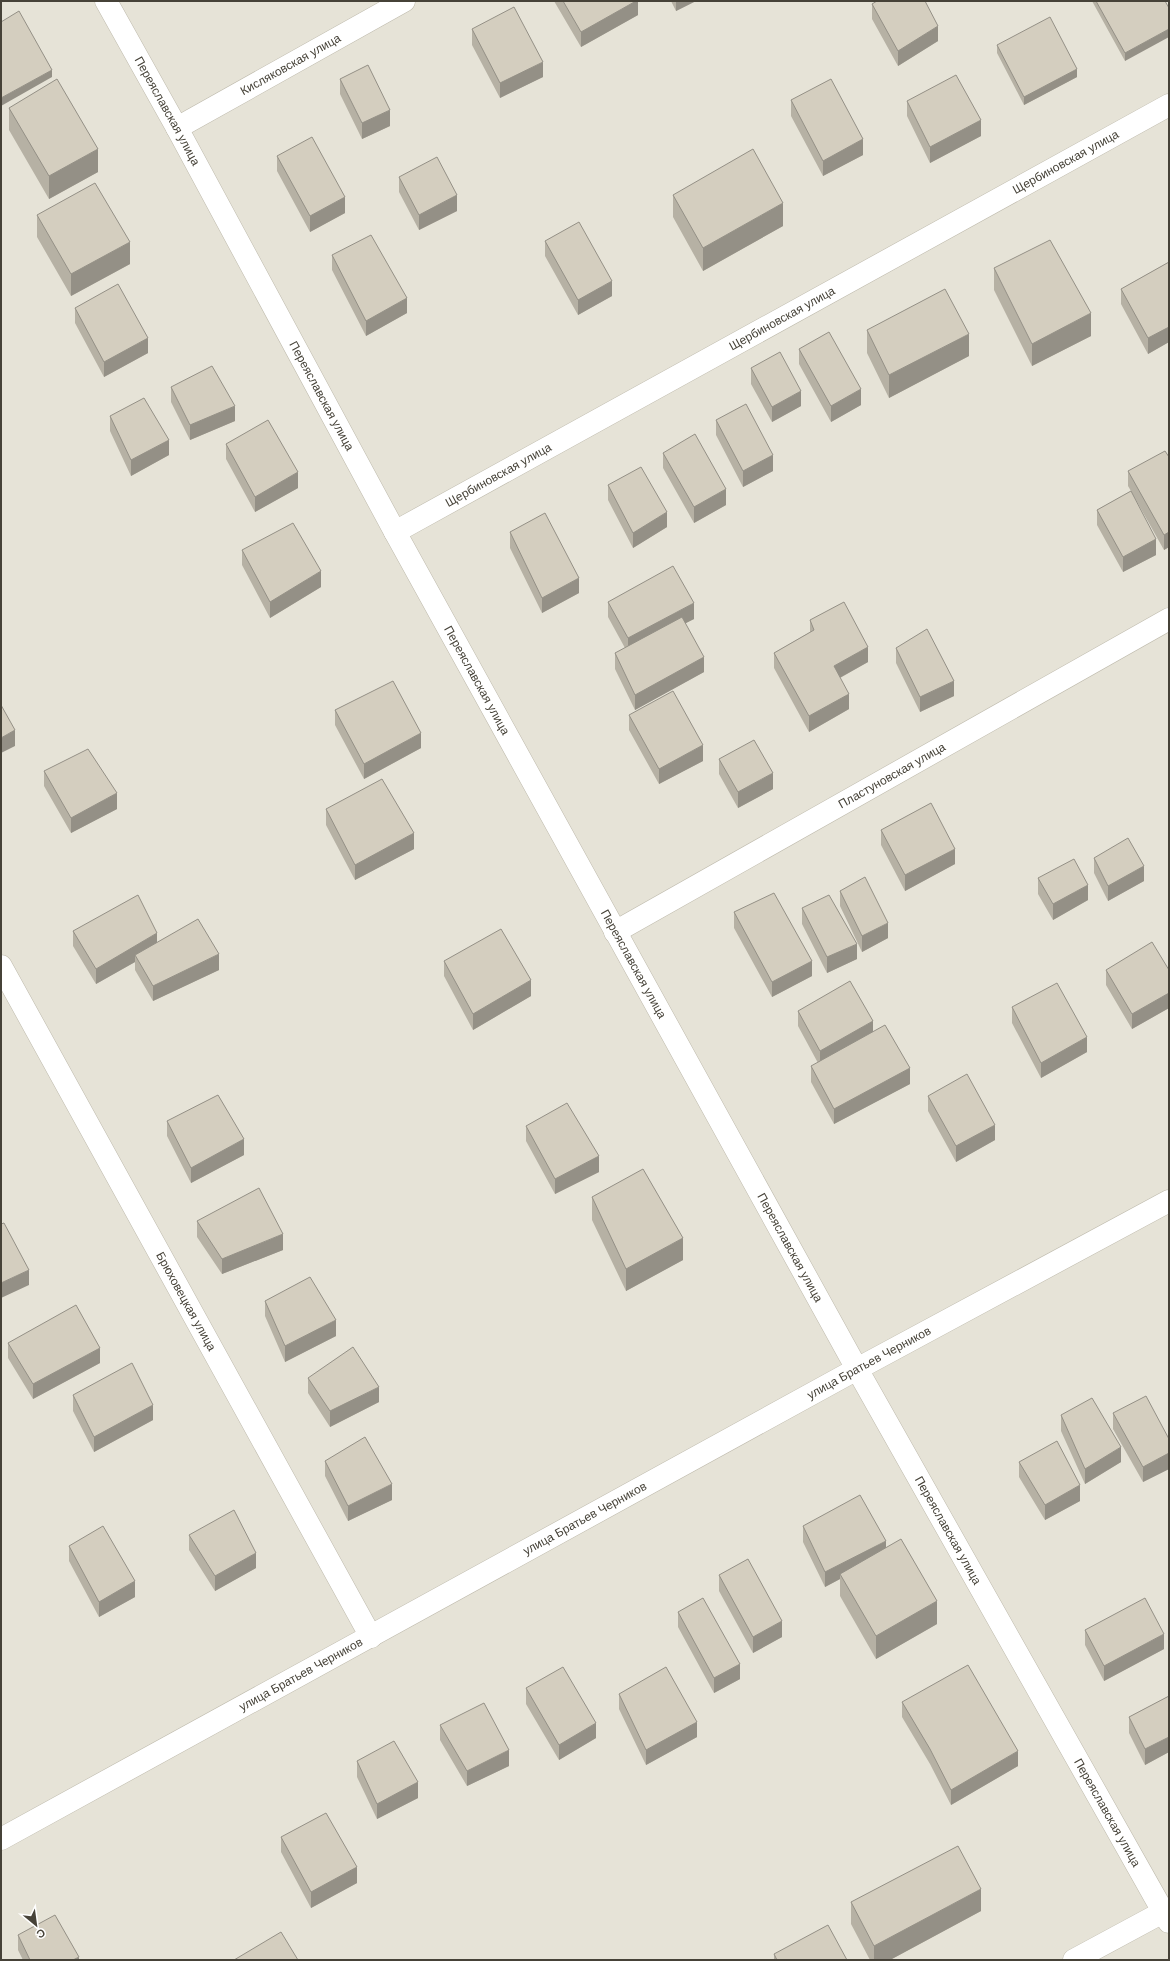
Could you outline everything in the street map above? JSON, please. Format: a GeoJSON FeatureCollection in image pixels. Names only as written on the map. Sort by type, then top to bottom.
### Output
{"type":"FeatureCollection","features":[{"type":"Feature","properties":{"kind":"street","name":"Переяславская улица"},"geometry":{"type":"LineString","coordinates":[[106,1],[177,128],[394,532],[615,932],[857,1369],[1166,1917]]}},
{"type":"Feature","properties":{"kind":"street","name":"Кисляковская улица"},"geometry":{"type":"LineString","coordinates":[[177,128],[404,1]]}},
{"type":"Feature","properties":{"kind":"street","name":"Щербиновская улица"},"geometry":{"type":"LineString","coordinates":[[394,532],[1169,105]]}},
{"type":"Feature","properties":{"kind":"street","name":"Пластуновская улица"},"geometry":{"type":"LineString","coordinates":[[615,932],[1169,619]]}},
{"type":"Feature","properties":{"kind":"street","name":"Брюховецкая улица"},"geometry":{"type":"LineString","coordinates":[[1,966],[371,1637]]}},
{"type":"Feature","properties":{"kind":"street","name":"улица Братьев Черников"},"geometry":{"type":"LineString","coordinates":[[1,1839],[857,1369],[1169,1201]]}},
{"type":"Feature","properties":{"kind":"street"},"geometry":{"type":"LineString","coordinates":[[1074,1960],[1166,1917]]}},
{"type":"Feature","properties":{"kind":"shaded area"},"geometry":{"type":"Polygon","coordinates":[[[1,1],[1169,1],[1169,1960],[1,1960],[1,1]]]}},
{"type":"Feature","properties":{"kind":"building"},"geometry":{"type":"Polygon","coordinates":[[[563,1],[636,1],[581,32],[563,1]]]}},
{"type":"Feature","properties":{"kind":"building"},"geometry":{"type":"Polygon","coordinates":[[[877,1],[925,1],[938,26],[898,51],[872,4],[877,1]]]}},
{"type":"Feature","properties":{"kind":"building"},"geometry":{"type":"Polygon","coordinates":[[[1096,1],[1165,1],[1169,8],[1169,29],[1125,53],[1096,1]]]}},
{"type":"Feature","properties":{"kind":"building"},"geometry":{"type":"Polygon","coordinates":[[[514,7],[543,62],[500,83],[472,29],[514,7]]]}},
{"type":"Feature","properties":{"kind":"building"},"geometry":{"type":"Polygon","coordinates":[[[19,11],[52,70],[1,98],[1,22],[19,11]]]}},
{"type":"Feature","properties":{"kind":"building"},"geometry":{"type":"Polygon","coordinates":[[[1050,17],[1077,69],[1024,97],[997,45],[1050,17]]]}},
{"type":"Feature","properties":{"kind":"building"},"geometry":{"type":"Polygon","coordinates":[[[368,65],[390,110],[362,123],[340,79],[368,65]]]}},
{"type":"Feature","properties":{"kind":"building"},"geometry":{"type":"Polygon","coordinates":[[[956,75],[981,120],[930,147],[907,101],[956,75]]]}},
{"type":"Feature","properties":{"kind":"building"},"geometry":{"type":"Polygon","coordinates":[[[57,79],[98,149],[49,176],[9,108],[57,79]]]}},
{"type":"Feature","properties":{"kind":"building"},"geometry":{"type":"Polygon","coordinates":[[[831,79],[863,139],[823,161],[791,100],[831,79]]]}},
{"type":"Feature","properties":{"kind":"building"},"geometry":{"type":"Polygon","coordinates":[[[312,137],[345,197],[310,216],[277,156],[312,137]]]}},
{"type":"Feature","properties":{"kind":"building"},"geometry":{"type":"Polygon","coordinates":[[[753,149],[783,203],[703,248],[673,195],[753,149]]]}},
{"type":"Feature","properties":{"kind":"building"},"geometry":{"type":"Polygon","coordinates":[[[437,157],[457,195],[419,215],[399,177],[437,157]]]}},
{"type":"Feature","properties":{"kind":"building"},"geometry":{"type":"Polygon","coordinates":[[[95,183],[130,242],[71,274],[37,215],[95,183]]]}},
{"type":"Feature","properties":{"kind":"building"},"geometry":{"type":"Polygon","coordinates":[[[579,222],[612,281],[578,300],[545,241],[579,222]]]}},
{"type":"Feature","properties":{"kind":"building"},"geometry":{"type":"Polygon","coordinates":[[[371,235],[407,298],[366,321],[332,255],[371,235]]]}},
{"type":"Feature","properties":{"kind":"building"},"geometry":{"type":"Polygon","coordinates":[[[1050,240],[1091,313],[1032,344],[994,268],[1050,240]]]}},
{"type":"Feature","properties":{"kind":"building"},"geometry":{"type":"Polygon","coordinates":[[[1169,262],[1169,327],[1148,338],[1121,289],[1169,262]]]}},
{"type":"Feature","properties":{"kind":"building"},"geometry":{"type":"Polygon","coordinates":[[[118,284],[148,338],[104,362],[75,308],[118,284]]]}},
{"type":"Feature","properties":{"kind":"building"},"geometry":{"type":"Polygon","coordinates":[[[945,289],[969,334],[889,375],[867,330],[945,289]]]}},
{"type":"Feature","properties":{"kind":"building"},"geometry":{"type":"Polygon","coordinates":[[[829,332],[861,389],[831,406],[799,349],[829,332]]]}},
{"type":"Feature","properties":{"kind":"building"},"geometry":{"type":"Polygon","coordinates":[[[780,352],[801,391],[772,407],[751,368],[780,352]]]}},
{"type":"Feature","properties":{"kind":"building"},"geometry":{"type":"Polygon","coordinates":[[[212,366],[235,406],[190,425],[171,387],[212,366]]]}},
{"type":"Feature","properties":{"kind":"building"},"geometry":{"type":"Polygon","coordinates":[[[144,398],[169,440],[131,460],[110,416],[144,398]]]}},
{"type":"Feature","properties":{"kind":"building"},"geometry":{"type":"Polygon","coordinates":[[[746,404],[773,455],[743,471],[716,420],[746,404]]]}},
{"type":"Feature","properties":{"kind":"building"},"geometry":{"type":"Polygon","coordinates":[[[268,420],[298,472],[255,497],[226,444],[268,420]]]}},
{"type":"Feature","properties":{"kind":"building"},"geometry":{"type":"Polygon","coordinates":[[[695,434],[726,489],[694,507],[663,453],[695,434]]]}},
{"type":"Feature","properties":{"kind":"building"},"geometry":{"type":"Polygon","coordinates":[[[1165,451],[1169,457],[1169,532],[1164,535],[1128,471],[1165,451]]]}},
{"type":"Feature","properties":{"kind":"building"},"geometry":{"type":"Polygon","coordinates":[[[641,467],[667,512],[633,533],[608,485],[641,467]]]}},
{"type":"Feature","properties":{"kind":"building"},"geometry":{"type":"Polygon","coordinates":[[[1131,491],[1156,539],[1123,557],[1097,510],[1131,491]]]}},
{"type":"Feature","properties":{"kind":"building"},"geometry":{"type":"Polygon","coordinates":[[[545,513],[579,578],[542,598],[510,532],[545,513]]]}},
{"type":"Feature","properties":{"kind":"building"},"geometry":{"type":"Polygon","coordinates":[[[293,523],[321,571],[270,602],[242,550],[293,523]]]}},
{"type":"Feature","properties":{"kind":"building"},"geometry":{"type":"Polygon","coordinates":[[[673,566],[694,603],[628,638],[608,602],[673,566]]]}},
{"type":"Feature","properties":{"kind":"building"},"geometry":{"type":"Polygon","coordinates":[[[844,602],[868,647],[834,666],[849,694],[809,716],[774,653],[814,630],[810,620],[844,602]]]}},
{"type":"Feature","properties":{"kind":"building"},"geometry":{"type":"Polygon","coordinates":[[[682,617],[704,657],[635,695],[615,653],[682,617]]]}},
{"type":"Feature","properties":{"kind":"building"},"geometry":{"type":"Polygon","coordinates":[[[927,629],[954,681],[920,697],[896,648],[927,629]]]}},
{"type":"Feature","properties":{"kind":"building"},"geometry":{"type":"Polygon","coordinates":[[[393,681],[421,733],[364,764],[335,710],[393,681]]]}},
{"type":"Feature","properties":{"kind":"building"},"geometry":{"type":"Polygon","coordinates":[[[673,691],[703,745],[659,769],[629,715],[673,691]]]}},
{"type":"Feature","properties":{"kind":"building"},"geometry":{"type":"Polygon","coordinates":[[[1,705],[15,730],[1,738],[1,705]]]}},
{"type":"Feature","properties":{"kind":"building"},"geometry":{"type":"Polygon","coordinates":[[[754,740],[773,773],[738,792],[719,759],[754,740]]]}},
{"type":"Feature","properties":{"kind":"building"},"geometry":{"type":"Polygon","coordinates":[[[88,749],[117,793],[71,818],[44,771],[88,749]]]}},
{"type":"Feature","properties":{"kind":"building"},"geometry":{"type":"Polygon","coordinates":[[[382,779],[414,833],[355,865],[326,809],[382,779]]]}},
{"type":"Feature","properties":{"kind":"building"},"geometry":{"type":"Polygon","coordinates":[[[931,803],[955,849],[905,875],[881,830],[931,803]]]}},
{"type":"Feature","properties":{"kind":"building"},"geometry":{"type":"Polygon","coordinates":[[[1128,838],[1144,866],[1108,886],[1094,858],[1128,838]]]}},
{"type":"Feature","properties":{"kind":"building"},"geometry":{"type":"Polygon","coordinates":[[[1074,859],[1088,885],[1053,904],[1038,878],[1074,859]]]}},
{"type":"Feature","properties":{"kind":"building"},"geometry":{"type":"Polygon","coordinates":[[[865,877],[888,923],[862,936],[840,891],[865,877]]]}},
{"type":"Feature","properties":{"kind":"building"},"geometry":{"type":"Polygon","coordinates":[[[774,893],[812,961],[772,982],[734,912],[774,893]]]}},
{"type":"Feature","properties":{"kind":"building"},"geometry":{"type":"Polygon","coordinates":[[[138,895],[157,933],[96,969],[73,931],[138,895]]]}},
{"type":"Feature","properties":{"kind":"building"},"geometry":{"type":"Polygon","coordinates":[[[829,895],[857,944],[827,957],[802,908],[829,895]]]}},
{"type":"Feature","properties":{"kind":"building"},"geometry":{"type":"Polygon","coordinates":[[[198,919],[219,954],[153,986],[135,955],[198,919]]]}},
{"type":"Feature","properties":{"kind":"building"},"geometry":{"type":"Polygon","coordinates":[[[501,929],[531,980],[473,1014],[444,961],[501,929]]]}},
{"type":"Feature","properties":{"kind":"building"},"geometry":{"type":"Polygon","coordinates":[[[1152,942],[1169,970],[1169,993],[1132,1014],[1106,970],[1152,942]]]}},
{"type":"Feature","properties":{"kind":"building"},"geometry":{"type":"Polygon","coordinates":[[[850,981],[873,1021],[820,1051],[798,1011],[850,981]]]}},
{"type":"Feature","properties":{"kind":"building"},"geometry":{"type":"Polygon","coordinates":[[[1057,983],[1087,1037],[1041,1063],[1012,1007],[1057,983]]]}},
{"type":"Feature","properties":{"kind":"building"},"geometry":{"type":"Polygon","coordinates":[[[885,1025],[910,1068],[834,1109],[811,1066],[885,1025]]]}},
{"type":"Feature","properties":{"kind":"building"},"geometry":{"type":"Polygon","coordinates":[[[967,1074],[995,1125],[956,1146],[928,1096],[967,1074]]]}},
{"type":"Feature","properties":{"kind":"building"},"geometry":{"type":"Polygon","coordinates":[[[218,1095],[244,1139],[191,1168],[167,1121],[218,1095]]]}},
{"type":"Feature","properties":{"kind":"building"},"geometry":{"type":"Polygon","coordinates":[[[567,1103],[599,1156],[555,1179],[526,1126],[567,1103]]]}},
{"type":"Feature","properties":{"kind":"building"},"geometry":{"type":"Polygon","coordinates":[[[643,1169],[683,1238],[626,1269],[592,1197],[643,1169]]]}},
{"type":"Feature","properties":{"kind":"building"},"geometry":{"type":"Polygon","coordinates":[[[259,1188],[283,1234],[222,1259],[197,1221],[259,1188]]]}},
{"type":"Feature","properties":{"kind":"building"},"geometry":{"type":"Polygon","coordinates":[[[4,1223],[29,1270],[1,1283],[1,1224],[4,1223]]]}},
{"type":"Feature","properties":{"kind":"building"},"geometry":{"type":"Polygon","coordinates":[[[310,1277],[336,1320],[285,1346],[265,1301],[310,1277]]]}},
{"type":"Feature","properties":{"kind":"building"},"geometry":{"type":"Polygon","coordinates":[[[76,1305],[100,1348],[33,1384],[8,1343],[76,1305]]]}},
{"type":"Feature","properties":{"kind":"building"},"geometry":{"type":"Polygon","coordinates":[[[353,1347],[379,1387],[330,1411],[308,1378],[353,1347]]]}},
{"type":"Feature","properties":{"kind":"building"},"geometry":{"type":"Polygon","coordinates":[[[132,1363],[153,1405],[94,1437],[73,1395],[132,1363]]]}},
{"type":"Feature","properties":{"kind":"building"},"geometry":{"type":"Polygon","coordinates":[[[1146,1396],[1169,1439],[1169,1453],[1143,1467],[1113,1413],[1146,1396]]]}},
{"type":"Feature","properties":{"kind":"building"},"geometry":{"type":"Polygon","coordinates":[[[1092,1398],[1121,1447],[1085,1469],[1061,1415],[1092,1398]]]}},
{"type":"Feature","properties":{"kind":"building"},"geometry":{"type":"Polygon","coordinates":[[[365,1437],[392,1484],[348,1506],[325,1461],[365,1437]]]}},
{"type":"Feature","properties":{"kind":"building"},"geometry":{"type":"Polygon","coordinates":[[[1057,1441],[1080,1485],[1045,1505],[1019,1462],[1057,1441]]]}},
{"type":"Feature","properties":{"kind":"building"},"geometry":{"type":"Polygon","coordinates":[[[860,1495],[886,1541],[825,1572],[803,1526],[860,1495]]]}},
{"type":"Feature","properties":{"kind":"building"},"geometry":{"type":"Polygon","coordinates":[[[234,1510],[256,1553],[215,1576],[189,1535],[234,1510]]]}},
{"type":"Feature","properties":{"kind":"building"},"geometry":{"type":"Polygon","coordinates":[[[103,1526],[135,1581],[99,1602],[69,1546],[103,1526]]]}},
{"type":"Feature","properties":{"kind":"building"},"geometry":{"type":"Polygon","coordinates":[[[901,1539],[937,1601],[876,1636],[840,1574],[901,1539]]]}},
{"type":"Feature","properties":{"kind":"building"},"geometry":{"type":"Polygon","coordinates":[[[748,1559],[782,1621],[753,1637],[719,1575],[748,1559]]]}},
{"type":"Feature","properties":{"kind":"building"},"geometry":{"type":"Polygon","coordinates":[[[703,1598],[740,1664],[714,1678],[678,1612],[703,1598]]]}},
{"type":"Feature","properties":{"kind":"building"},"geometry":{"type":"Polygon","coordinates":[[[1145,1598],[1164,1634],[1104,1666],[1085,1630],[1145,1598]]]}},
{"type":"Feature","properties":{"kind":"building"},"geometry":{"type":"Polygon","coordinates":[[[968,1665],[1018,1751],[951,1790],[930,1749],[902,1702],[968,1665]]]}},
{"type":"Feature","properties":{"kind":"building"},"geometry":{"type":"Polygon","coordinates":[[[563,1667],[596,1723],[559,1745],[526,1688],[563,1667]]]}},
{"type":"Feature","properties":{"kind":"building"},"geometry":{"type":"Polygon","coordinates":[[[666,1667],[697,1722],[646,1750],[619,1694],[666,1667]]]}},
{"type":"Feature","properties":{"kind":"building"},"geometry":{"type":"Polygon","coordinates":[[[1169,1696],[1169,1737],[1145,1749],[1129,1717],[1169,1696]]]}},
{"type":"Feature","properties":{"kind":"building"},"geometry":{"type":"Polygon","coordinates":[[[484,1703],[509,1750],[467,1771],[440,1725],[484,1703]]]}},
{"type":"Feature","properties":{"kind":"building"},"geometry":{"type":"Polygon","coordinates":[[[394,1741],[418,1782],[377,1804],[357,1761],[394,1741]]]}},
{"type":"Feature","properties":{"kind":"building"},"geometry":{"type":"Polygon","coordinates":[[[326,1813],[357,1867],[311,1892],[281,1837],[326,1813]]]}},
{"type":"Feature","properties":{"kind":"building"},"geometry":{"type":"Polygon","coordinates":[[[958,1846],[981,1889],[874,1946],[851,1902],[958,1846]]]}},
{"type":"Feature","properties":{"kind":"building"},"geometry":{"type":"Polygon","coordinates":[[[55,1915],[79,1957],[73,1960],[30,1960],[18,1935],[55,1915]]]}},
{"type":"Feature","properties":{"kind":"building"},"geometry":{"type":"Polygon","coordinates":[[[828,1925],[847,1960],[777,1960],[774,1954],[828,1925]]]}},
{"type":"Feature","properties":{"kind":"building"},"geometry":{"type":"Polygon","coordinates":[[[281,1932],[298,1960],[234,1960],[281,1932]]]}}]}
